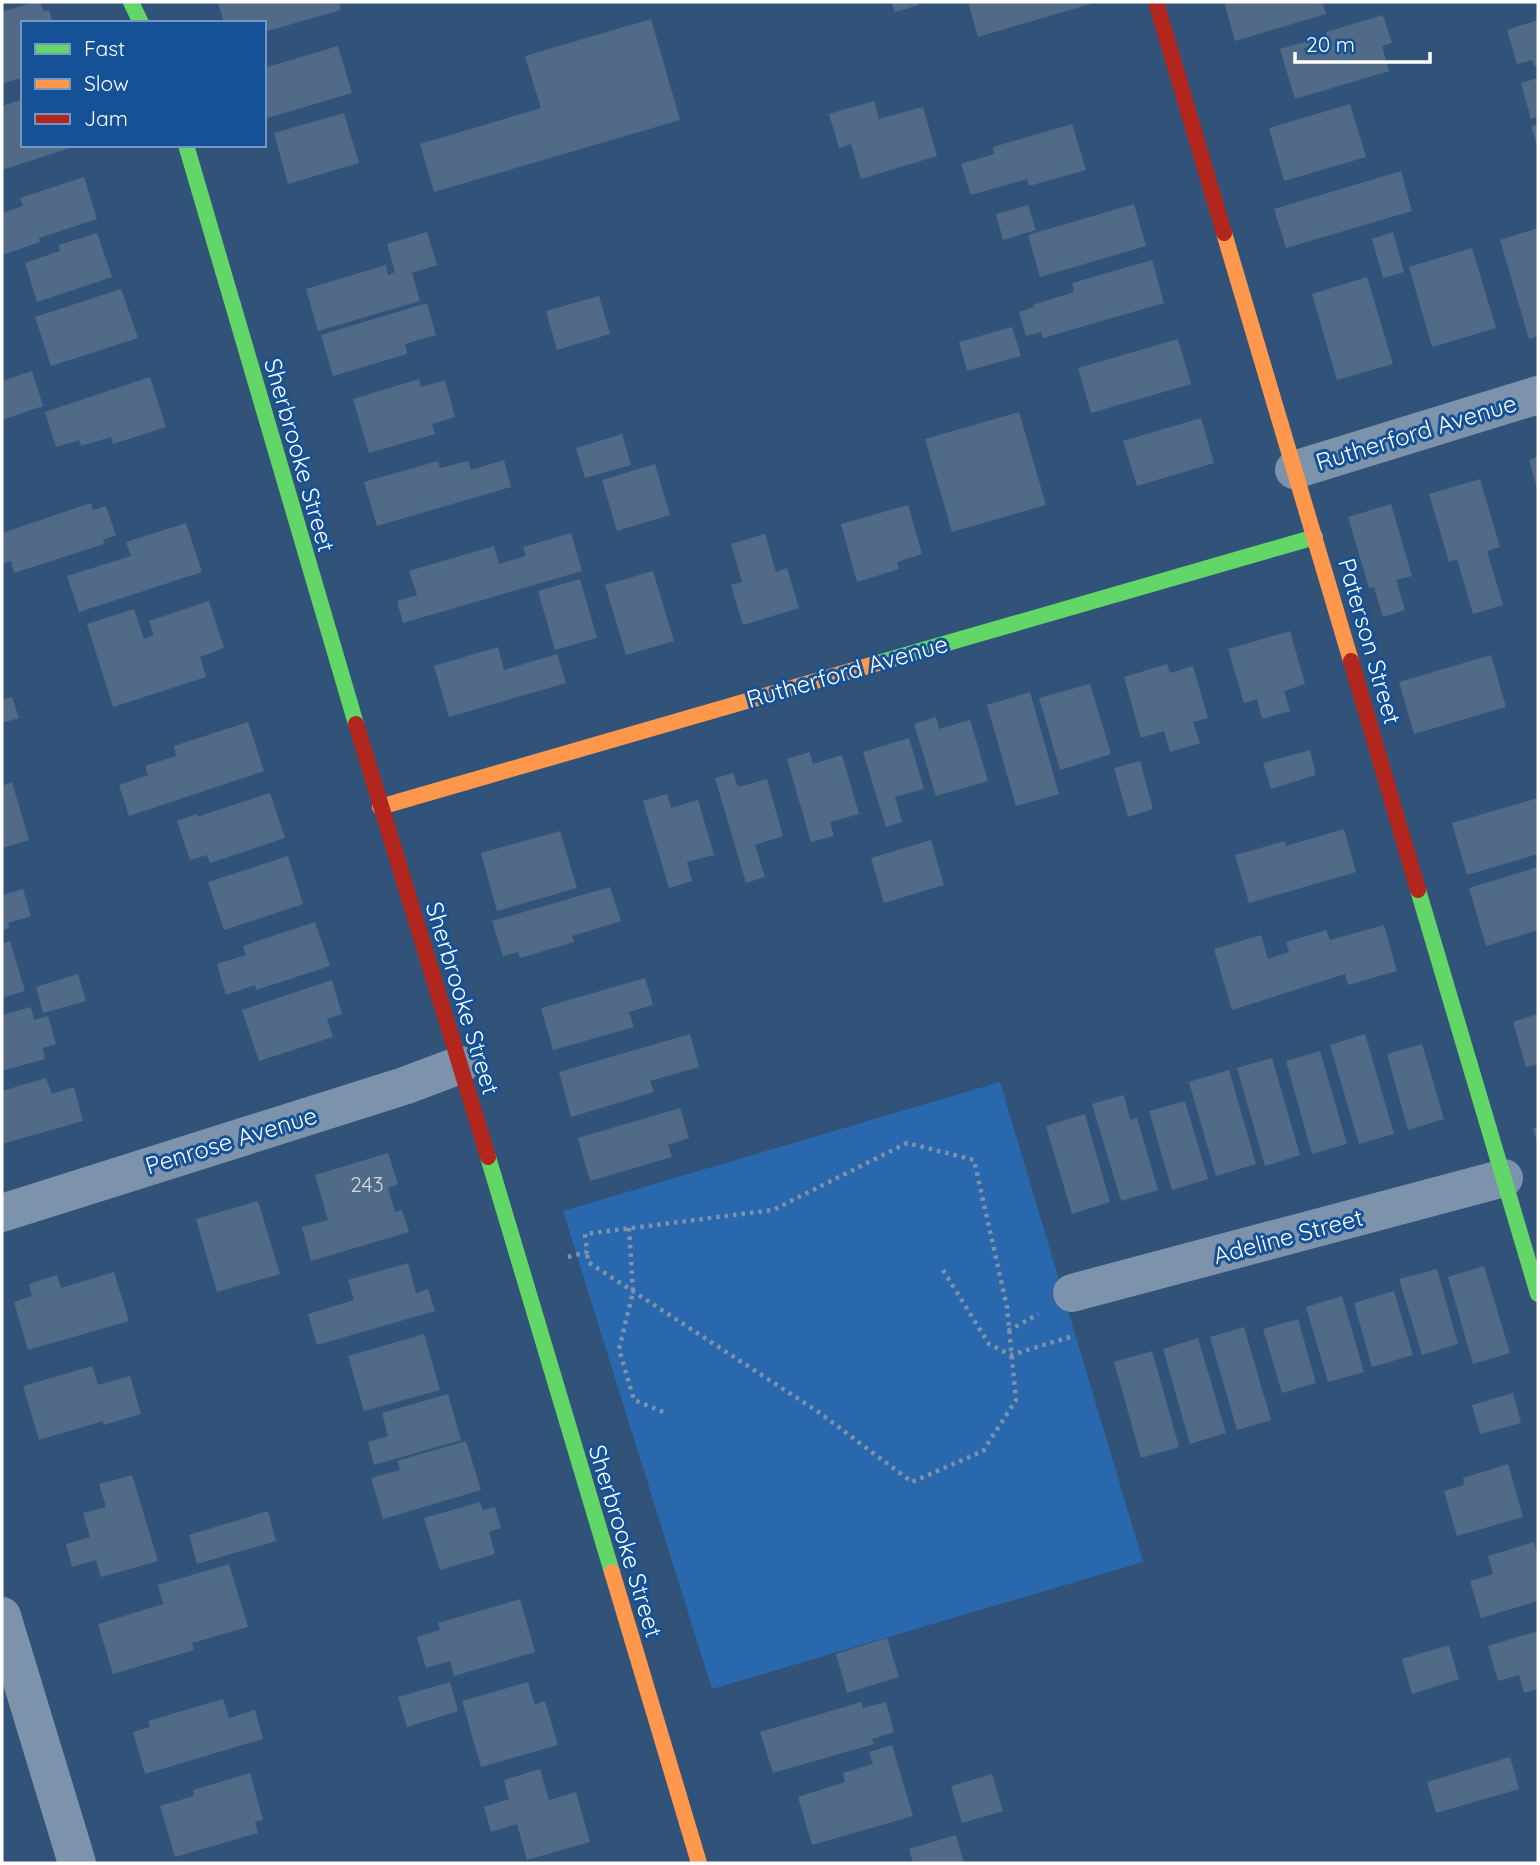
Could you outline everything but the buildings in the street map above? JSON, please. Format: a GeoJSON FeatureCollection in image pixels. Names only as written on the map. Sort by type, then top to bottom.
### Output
{"type":"FeatureCollection","features":[{"type":"Feature","properties":{"kind":"street"},"geometry":{"type":"LineString","coordinates":[[131,2],[140,21]]}},
{"type":"Feature","properties":{"kind":"street","name":"Paterson Street"},"geometry":{"type":"LineString","coordinates":[[1156,2],[1538,1294]]}},
{"type":"Feature","properties":{"kind":"street","name":"Sherbrooke Street"},"geometry":{"type":"LineString","coordinates":[[187,147],[380,807],[699,1863]]}},
{"type":"Feature","properties":{"kind":"street","name":"Rutherford Avenue"},"geometry":{"type":"LineString","coordinates":[[1294,470],[1538,395]]}},
{"type":"Feature","properties":{"kind":"street","name":"Rutherford Avenue"},"geometry":{"type":"LineString","coordinates":[[380,807],[1315,537]]}},
{"type":"Feature","properties":{"kind":"street","name":"Penrose Avenue"},"geometry":{"type":"LineString","coordinates":[[2,1213],[404,1086],[460,1065]]}},
{"type":"Feature","properties":{"kind":"street","name":"Adeline Street"},"geometry":{"type":"LineString","coordinates":[[1072,1293],[1504,1178]]}},
{"type":"Feature","properties":{"kind":"street"},"geometry":{"type":"LineString","coordinates":[[2,1616],[77,1863]]}},
{"type":"Feature","properties":{"kind":"path"},"geometry":{"type":"LineString","coordinates":[[907,1143],[974,1160],[1007,1307],[1016,1400],[983,1451],[912,1482],[817,1412],[589,1262],[587,1252],[585,1234],[773,1210],[907,1143]]}},
{"type":"Feature","properties":{"kind":"path"},"geometry":{"type":"LineString","coordinates":[[629,1228],[634,1292],[619,1349],[634,1400],[666,1413]]}},
{"type":"Feature","properties":{"kind":"path"},"geometry":{"type":"LineString","coordinates":[[568,1257],[587,1252]]}},
{"type":"Feature","properties":{"kind":"path"},"geometry":{"type":"LineString","coordinates":[[943,1270],[989,1343],[1011,1355],[1075,1336]]}},
{"type":"Feature","properties":{"kind":"shaded area"},"geometry":{"type":"Polygon","coordinates":[[[1000,1082],[1143,1562],[712,1689],[563,1211],[1000,1082]]]}},
{"type":"Feature","properties":{"kind":"traffic: fast"},"geometry":{"type":"LineString","coordinates":[[131,2],[140,21]]}},
{"type":"Feature","properties":{"kind":"traffic: fast"},"geometry":{"type":"LineString","coordinates":[[187,147],[356,724]]}},
{"type":"Feature","properties":{"kind":"traffic: fast"},"geometry":{"type":"LineString","coordinates":[[878,663],[1315,537]]}},
{"type":"Feature","properties":{"kind":"traffic: fast"},"geometry":{"type":"LineString","coordinates":[[1418,890],[1538,1294]]}},
{"type":"Feature","properties":{"kind":"traffic: fast"},"geometry":{"type":"LineString","coordinates":[[488,1157],[612,1572]]}},
{"type":"Feature","properties":{"kind":"traffic: slow"},"geometry":{"type":"LineString","coordinates":[[1224,233],[1351,661]]}},
{"type":"Feature","properties":{"kind":"traffic: slow"},"geometry":{"type":"LineString","coordinates":[[380,807],[878,663]]}},
{"type":"Feature","properties":{"kind":"traffic: slow"},"geometry":{"type":"LineString","coordinates":[[612,1572],[699,1863]]}},
{"type":"Feature","properties":{"kind":"traffic: jam"},"geometry":{"type":"LineString","coordinates":[[1156,2],[1224,233]]}},
{"type":"Feature","properties":{"kind":"traffic: jam"},"geometry":{"type":"LineString","coordinates":[[1351,661],[1418,890]]}},
{"type":"Feature","properties":{"kind":"traffic: jam"},"geometry":{"type":"LineString","coordinates":[[356,724],[488,1157]]}}]}
